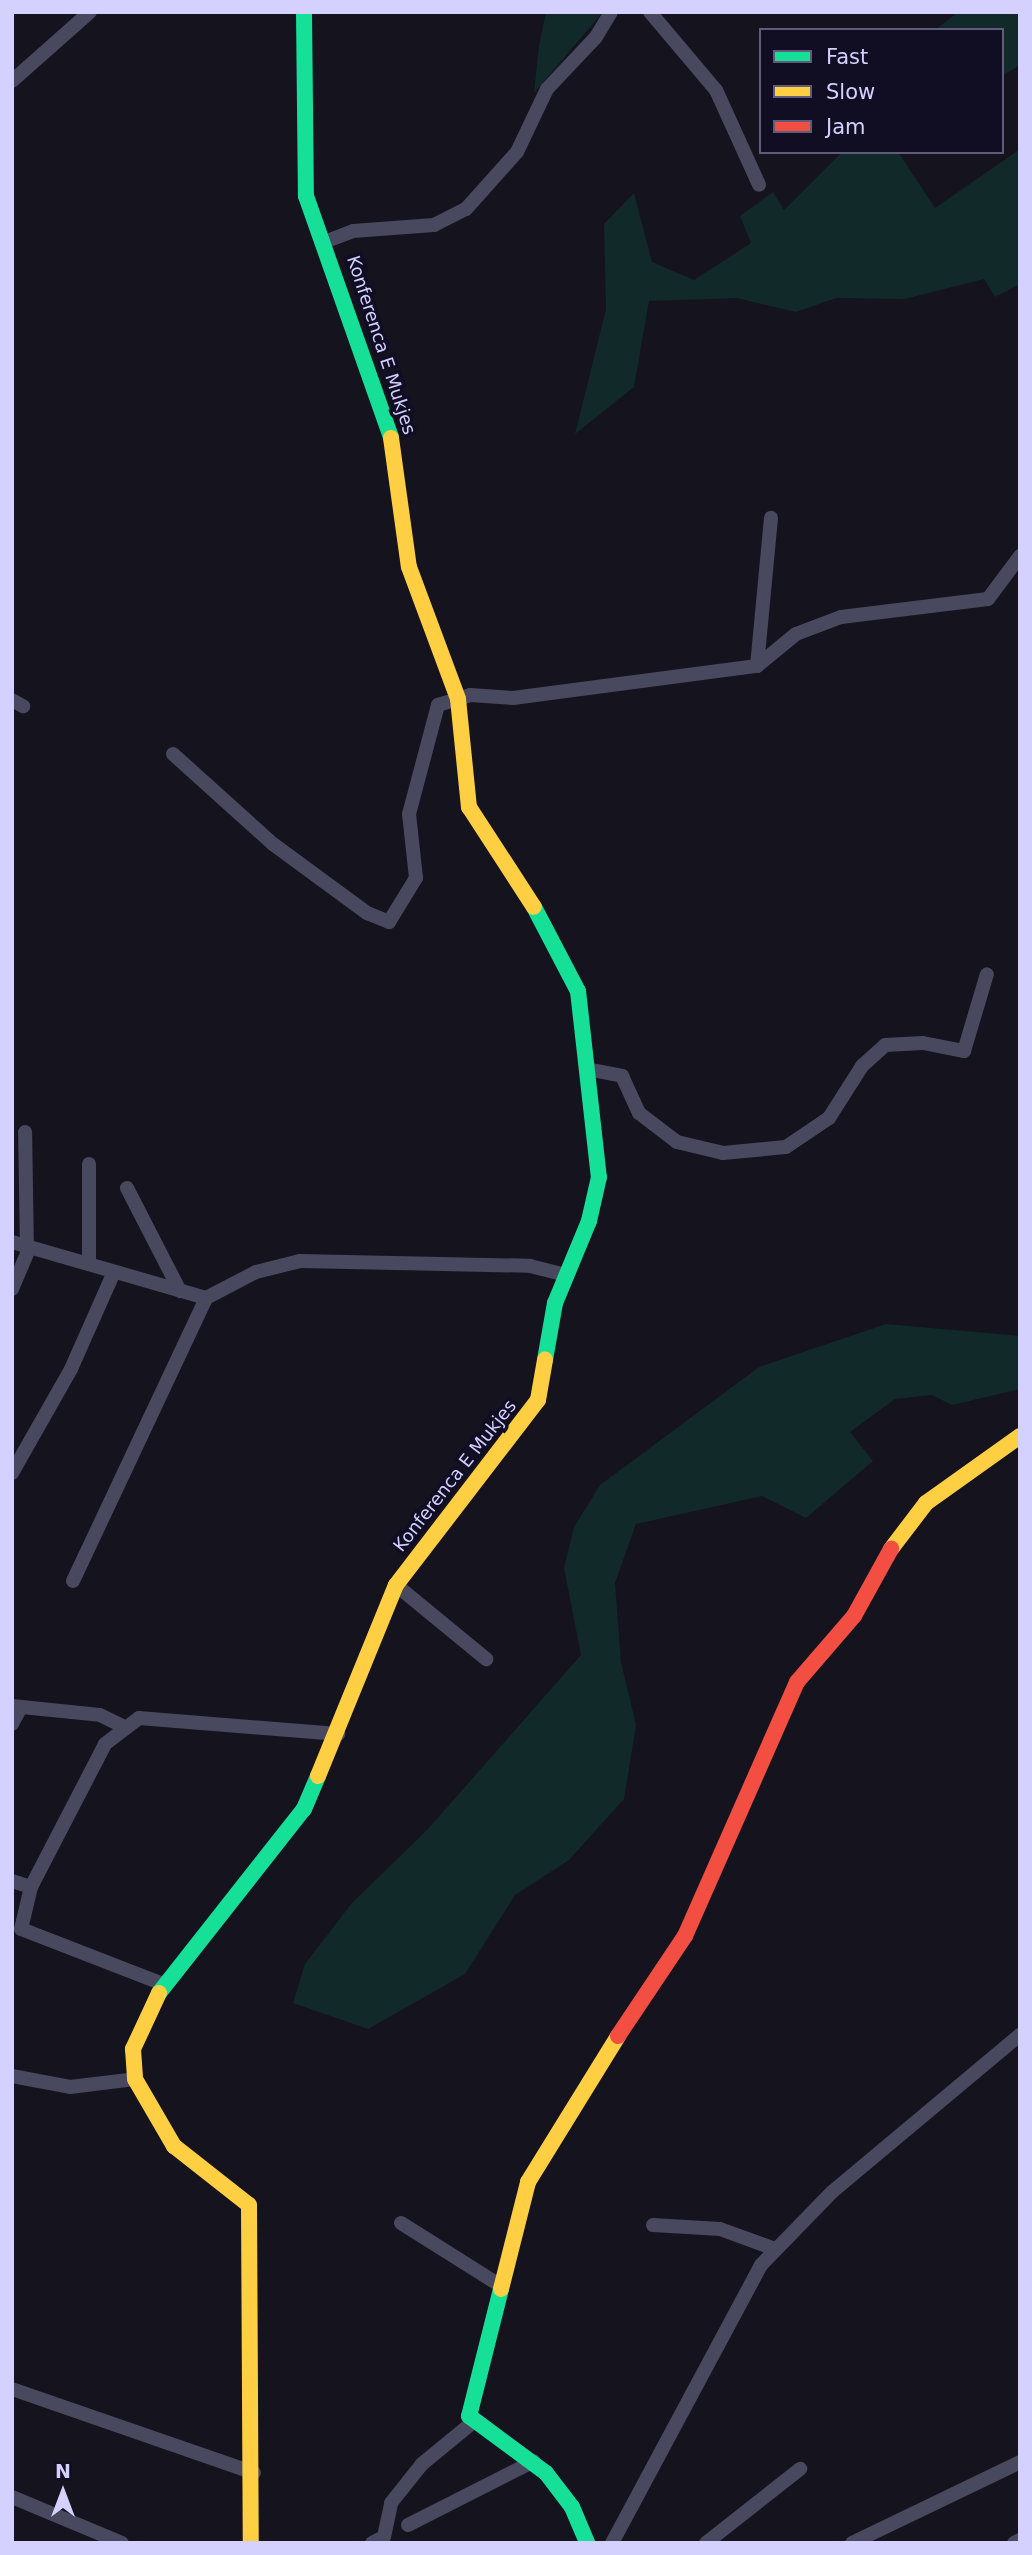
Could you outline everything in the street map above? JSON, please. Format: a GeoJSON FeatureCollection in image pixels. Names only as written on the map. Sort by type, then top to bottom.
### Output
{"type":"FeatureCollection","features":[{"type":"Feature","properties":{"kind":"street"},"geometry":{"type":"LineString","coordinates":[[12,81],[90,12]]}},
{"type":"Feature","properties":{"kind":"street","name":"Konferenca E Mukjes"},"geometry":{"type":"LineString","coordinates":[[135,2079],[135,2039],[163,1984],[297,1821],[338,1734],[396,1586],[538,1400],[565,1275],[589,1221],[599,1177],[587,1069],[572,973],[469,807],[458,699],[412,576],[390,430],[327,241],[305,191],[304,12]]}},
{"type":"Feature","properties":{"kind":"street","name":"Konferenca E Mukjes"},"geometry":{"type":"LineString","coordinates":[[327,241],[354,231],[434,225],[466,209],[517,152],[547,89],[596,37],[611,12]]}},
{"type":"Feature","properties":{"kind":"street"},"geometry":{"type":"LineString","coordinates":[[650,12],[716,90],[759,185]]}},
{"type":"Feature","properties":{"kind":"street"},"geometry":{"type":"LineString","coordinates":[[757,666],[771,518]]}},
{"type":"Feature","properties":{"kind":"street"},"geometry":{"type":"LineString","coordinates":[[173,754],[273,844],[367,913],[389,922],[416,878],[409,814],[420,756],[438,705],[458,699],[757,666],[796,634],[841,617],[988,599],[1020,556]]}},
{"type":"Feature","properties":{"kind":"street"},"geometry":{"type":"LineString","coordinates":[[587,1069],[622,1076],[639,1113],[677,1142],[723,1153],[786,1147],[830,1118],[862,1066],[885,1045],[923,1043],[964,1051],[987,974]]}},
{"type":"Feature","properties":{"kind":"street"},"geometry":{"type":"LineString","coordinates":[[12,1289],[27,1247],[25,1132]]}},
{"type":"Feature","properties":{"kind":"street"},"geometry":{"type":"LineString","coordinates":[[89,1164],[89,1264]]}},
{"type":"Feature","properties":{"kind":"street"},"geometry":{"type":"LineString","coordinates":[[127,1188],[180,1291]]}},
{"type":"Feature","properties":{"kind":"street"},"geometry":{"type":"LineString","coordinates":[[12,1242],[206,1298]]}},
{"type":"Feature","properties":{"kind":"street"},"geometry":{"type":"LineString","coordinates":[[73,1581],[206,1298],[256,1272],[300,1261],[530,1266],[565,1275]]}},
{"type":"Feature","properties":{"kind":"street"},"geometry":{"type":"LineString","coordinates":[[12,1473],[71,1369],[114,1272]]}},
{"type":"Feature","properties":{"kind":"street"},"geometry":{"type":"LineString","coordinates":[[587,2543],[572,2507],[534,2461],[472,2423],[468,2412],[534,2169],[685,1936],[797,1682],[854,1616],[870,1578],[926,1503],[1020,1436]]}},
{"type":"Feature","properties":{"kind":"street"},"geometry":{"type":"LineString","coordinates":[[396,1586],[486,1659]]}},
{"type":"Feature","properties":{"kind":"street"},"geometry":{"type":"LineString","coordinates":[[12,1724],[17,1707],[100,1715],[123,1726]]}},
{"type":"Feature","properties":{"kind":"street"},"geometry":{"type":"LineString","coordinates":[[163,1984],[26,1934],[20,1922],[31,1888],[105,1744],[123,1726],[138,1718],[338,1734]]}},
{"type":"Feature","properties":{"kind":"street"},"geometry":{"type":"LineString","coordinates":[[12,1881],[31,1888]]}},
{"type":"Feature","properties":{"kind":"street"},"geometry":{"type":"LineString","coordinates":[[612,2543],[738,2302],[775,2249],[832,2192],[1020,2035]]}},
{"type":"Feature","properties":{"kind":"street"},"geometry":{"type":"LineString","coordinates":[[12,2076],[78,2087],[135,2079],[184,2159],[235,2189],[249,2205],[245,2347],[254,2473],[251,2543]]}},
{"type":"Feature","properties":{"kind":"street"},"geometry":{"type":"LineString","coordinates":[[401,2223],[501,2286]]}},
{"type":"Feature","properties":{"kind":"street"},"geometry":{"type":"LineString","coordinates":[[653,2225],[720,2229],[759,2238],[775,2249]]}},
{"type":"Feature","properties":{"kind":"street"},"geometry":{"type":"LineString","coordinates":[[12,2389],[254,2473]]}},
{"type":"Feature","properties":{"kind":"street"},"geometry":{"type":"LineString","coordinates":[[372,2543],[384,2537],[391,2503],[422,2464],[472,2423]]}},
{"type":"Feature","properties":{"kind":"street"},"geometry":{"type":"LineString","coordinates":[[408,2525],[534,2461]]}},
{"type":"Feature","properties":{"kind":"street"},"geometry":{"type":"LineString","coordinates":[[852,2543],[1020,2462]]}},
{"type":"Feature","properties":{"kind":"street"},"geometry":{"type":"LineString","coordinates":[[706,2543],[800,2469]]}},
{"type":"Feature","properties":{"kind":"street"},"geometry":{"type":"LineString","coordinates":[[12,2497],[121,2543]]}},
{"type":"Feature","properties":{"kind":"street"},"geometry":{"type":"LineString","coordinates":[[1014,2543],[1020,2540]]}},
{"type":"Feature","properties":{"kind":"green space"},"geometry":{"type":"Polygon","coordinates":[[[546,12],[603,12],[534,93],[539,46],[546,12]]]}},
{"type":"Feature","properties":{"kind":"green space"},"geometry":{"type":"Polygon","coordinates":[[[958,12],[1020,12],[1020,65],[1004,75],[1004,28],[938,28],[958,12]]]}},
{"type":"Feature","properties":{"kind":"green space"},"geometry":{"type":"Polygon","coordinates":[[[1020,149],[1020,284],[995,297],[984,279],[905,299],[836,298],[796,312],[737,298],[649,301],[634,387],[575,434],[606,309],[604,224],[634,193],[652,262],[694,280],[751,243],[740,216],[773,192],[784,210],[840,154],[899,154],[935,208],[1020,149]]]}},
{"type":"Feature","properties":{"kind":"green space"},"geometry":{"type":"Polygon","coordinates":[[[886,1324],[1020,1336],[1020,1389],[952,1405],[932,1395],[895,1399],[850,1432],[873,1461],[806,1518],[762,1496],[636,1524],[615,1583],[621,1662],[636,1725],[624,1799],[569,1860],[515,1895],[465,1974],[368,2029],[293,2003],[305,1964],[352,1903],[428,1829],[581,1655],[564,1568],[574,1527],[600,1485],[759,1367],[886,1324]]]}},
{"type":"Feature","properties":{"kind":"traffic: fast"},"geometry":{"type":"LineString","coordinates":[[304,12],[306,196],[391,438]]}},
{"type":"Feature","properties":{"kind":"traffic: fast"},"geometry":{"type":"LineString","coordinates":[[534,907],[578,991],[599,1177],[589,1221],[555,1303],[545,1360]]}},
{"type":"Feature","properties":{"kind":"traffic: fast"},"geometry":{"type":"LineString","coordinates":[[159,1993],[304,1809],[318,1776]]}},
{"type":"Feature","properties":{"kind":"traffic: fast"},"geometry":{"type":"LineString","coordinates":[[501,2289],[469,2416],[546,2473],[572,2507],[587,2543]]}},
{"type":"Feature","properties":{"kind":"traffic: slow"},"geometry":{"type":"LineString","coordinates":[[391,438],[409,567],[458,699],[469,807],[534,907]]}},
{"type":"Feature","properties":{"kind":"traffic: slow"},"geometry":{"type":"LineString","coordinates":[[318,1776],[396,1585],[538,1400],[545,1360]]}},
{"type":"Feature","properties":{"kind":"traffic: slow"},"geometry":{"type":"LineString","coordinates":[[891,1549],[926,1503],[1020,1436]]}},
{"type":"Feature","properties":{"kind":"traffic: slow"},"geometry":{"type":"LineString","coordinates":[[159,1993],[133,2049],[135,2079],[174,2146],[249,2205],[251,2543]]}},
{"type":"Feature","properties":{"kind":"traffic: slow"},"geometry":{"type":"LineString","coordinates":[[501,2289],[528,2182],[618,2036]]}},
{"type":"Feature","properties":{"kind":"traffic: jam"},"geometry":{"type":"LineString","coordinates":[[618,2036],[685,1936],[797,1682],[854,1616],[891,1549]]}}]}
